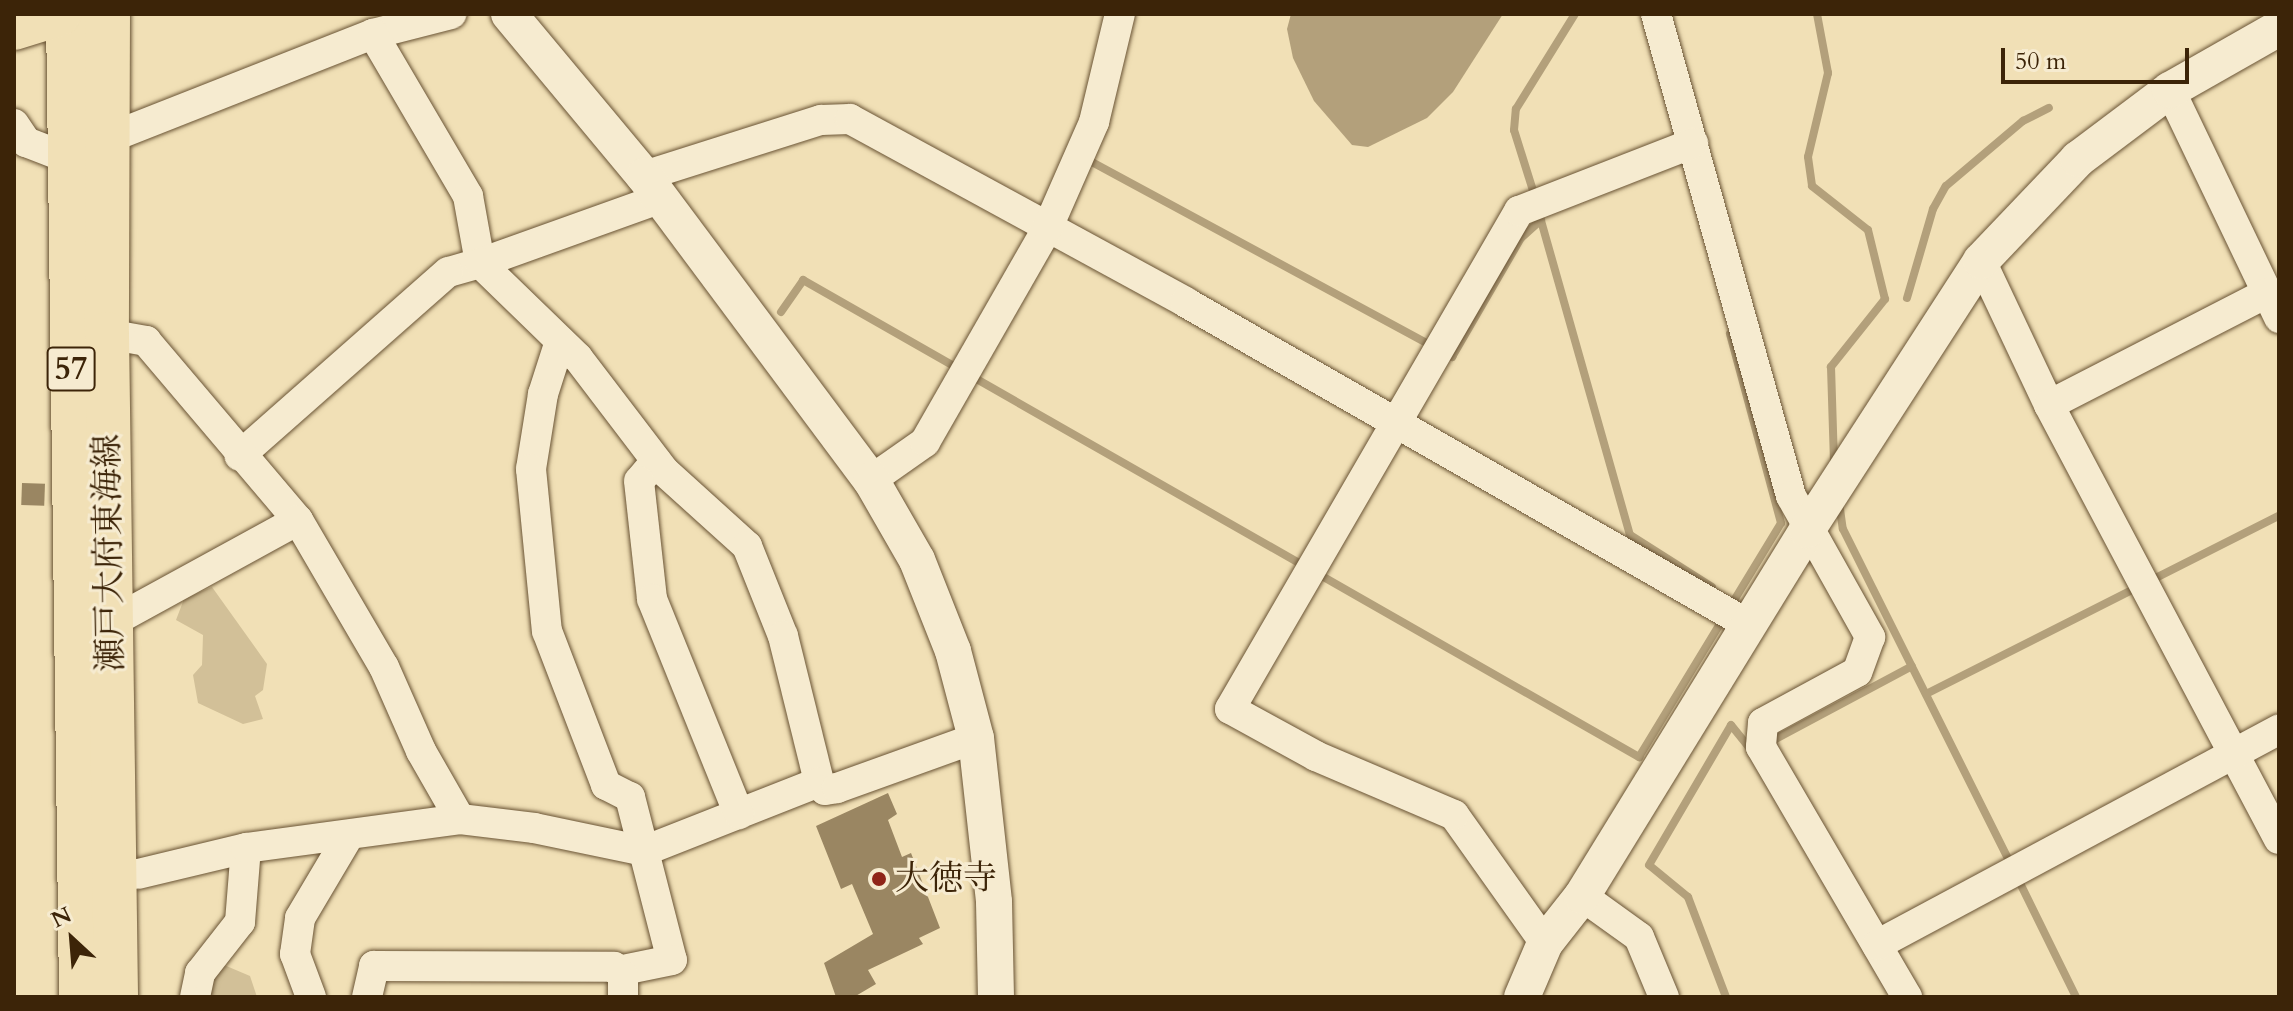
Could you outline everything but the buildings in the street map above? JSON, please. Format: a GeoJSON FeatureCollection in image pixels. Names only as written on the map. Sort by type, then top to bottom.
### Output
{"type":"FeatureCollection","features":[{"type":"Feature","properties":{"kind":"main road"},"geometry":{"type":"LineString","coordinates":[[14,28],[59,14]]}},
{"type":"Feature","properties":{"kind":"main road","name":"瀬戸大府東海線"},"geometry":{"type":"LineString","coordinates":[[68,14],[77,593],[93,723],[116,997]]}},
{"type":"Feature","properties":{"kind":"main road","name":"瀬戸大府東海線"},"geometry":{"type":"LineString","coordinates":[[81,997],[93,723],[112,622],[107,334],[108,14]]}},
{"type":"Feature","properties":{"kind":"main road","name":"57"},"geometry":{"type":"LineString","coordinates":[[56,997],[54,676],[77,593]]}},
{"type":"Feature","properties":{"kind":"main road","name":"57"},"geometry":{"type":"LineString","coordinates":[[112,622],[128,654],[136,716],[140,997]]}},
{"type":"Feature","properties":{"kind":"street"},"geometry":{"type":"LineString","coordinates":[[109,138],[373,34],[451,14]]}},
{"type":"Feature","properties":{"kind":"street"},"geometry":{"type":"LineString","coordinates":[[509,14],[652,188],[871,480],[917,560],[953,651],[976,738],[994,902],[996,997]]}},
{"type":"Feature","properties":{"kind":"street"},"geometry":{"type":"LineString","coordinates":[[871,480],[925,442],[1048,227],[1094,122],[1120,14]]}},
{"type":"Feature","properties":{"kind":"street"},"geometry":{"type":"LineString","coordinates":[[1656,14],[1791,496],[1807,530],[1870,637],[1857,672],[1763,723],[1761,747],[1907,997]]}},
{"type":"Feature","properties":{"kind":"street"},"geometry":{"type":"LineString","coordinates":[[1522,997],[1545,943],[1582,896],[1751,626],[1807,530],[1981,261],[2078,159],[2170,90],[2279,28]]}},
{"type":"Feature","properties":{"kind":"street"},"geometry":{"type":"LineString","coordinates":[[373,34],[468,196],[480,263],[560,341],[656,461],[747,546],[783,636],[819,782],[825,790],[976,738]]}},
{"type":"Feature","properties":{"kind":"street"},"geometry":{"type":"LineString","coordinates":[[2049,405],[2273,305],[2170,90]]}},
{"type":"Feature","properties":{"kind":"street"},"geometry":{"type":"LineString","coordinates":[[239,456],[448,272],[480,263],[652,188],[821,120],[850,119],[1048,227],[1751,626]]}},
{"type":"Feature","properties":{"kind":"street"},"geometry":{"type":"LineString","coordinates":[[14,124],[26,142],[70,159]]}},
{"type":"Feature","properties":{"kind":"street"},"geometry":{"type":"LineString","coordinates":[[1545,943],[1454,815],[1316,756],[1230,709],[1519,211],[1693,143]]}},
{"type":"Feature","properties":{"kind":"street"},"geometry":{"type":"LineString","coordinates":[[1981,261],[2049,405],[2236,751],[2279,839]]}},
{"type":"Feature","properties":{"kind":"street"},"geometry":{"type":"LineString","coordinates":[[107,334],[146,341],[239,456],[298,520],[384,667],[421,751],[460,819]]}},
{"type":"Feature","properties":{"kind":"street"},"geometry":{"type":"LineString","coordinates":[[367,997],[374,966],[620,984],[672,960],[647,850],[630,797],[606,785],[547,631],[531,469],[543,394],[560,341]]}},
{"type":"Feature","properties":{"kind":"street"},"geometry":{"type":"LineString","coordinates":[[656,461],[639,481],[652,599],[739,814]]}},
{"type":"Feature","properties":{"kind":"street"},"geometry":{"type":"LineString","coordinates":[[112,622],[298,520]]}},
{"type":"Feature","properties":{"kind":"street"},"geometry":{"type":"LineString","coordinates":[[1877,945],[2279,729]]}},
{"type":"Feature","properties":{"kind":"street"},"geometry":{"type":"LineString","coordinates":[[138,874],[246,848],[348,837],[460,819],[647,850],[819,782]]}},
{"type":"Feature","properties":{"kind":"street"},"geometry":{"type":"LineString","coordinates":[[311,997],[295,954],[300,918],[348,837]]}},
{"type":"Feature","properties":{"kind":"street"},"geometry":{"type":"LineString","coordinates":[[195,997],[200,973],[240,922],[246,848]]}},
{"type":"Feature","properties":{"kind":"street"},"geometry":{"type":"LineString","coordinates":[[1582,896],[1639,937],[1664,997]]}},
{"type":"Feature","properties":{"kind":"shaded area"},"geometry":{"type":"Polygon","coordinates":[[[1291,14],[1503,14],[1453,92],[1427,118],[1368,147],[1352,145],[1314,101],[1293,58],[1287,29],[1291,14]]]}},
{"type":"Feature","properties":{"kind":"shaded area"},"geometry":{"type":"Polygon","coordinates":[[[212,587],[267,664],[263,690],[255,696],[263,719],[243,724],[198,703],[193,675],[202,665],[203,635],[176,620],[184,599],[212,587]]]}},
{"type":"Feature","properties":{"kind":"shaded area"},"geometry":{"type":"Polygon","coordinates":[[[217,962],[250,976],[257,997],[199,997],[217,962]]]}},
{"type":"Feature","properties":{"kind":"waterway"},"geometry":{"type":"LineString","coordinates":[[1535,197],[1514,130],[1516,109],[1575,14]]}},
{"type":"Feature","properties":{"kind":"waterway"},"geometry":{"type":"LineString","coordinates":[[1817,14],[1828,73],[1808,157],[1812,186],[1868,230],[1885,299],[1831,367],[1834,465]]}},
{"type":"Feature","properties":{"kind":"waterway"},"geometry":{"type":"LineString","coordinates":[[1907,298],[1933,209],[1946,186],[2023,121],[2049,108]]}},
{"type":"Feature","properties":{"kind":"waterway"},"geometry":{"type":"LineString","coordinates":[[1090,161],[1452,357],[1521,238],[1541,220]]}},
{"type":"Feature","properties":{"kind":"waterway"},"geometry":{"type":"LineString","coordinates":[[1538,210],[1630,535],[1712,587]]}},
{"type":"Feature","properties":{"kind":"waterway"},"geometry":{"type":"LineString","coordinates":[[781,312],[803,280],[1639,757],[1723,619]]}},
{"type":"Feature","properties":{"kind":"waterway"},"geometry":{"type":"LineString","coordinates":[[1730,334],[1781,523],[1730,607]]}},
{"type":"Feature","properties":{"kind":"waterway"},"geometry":{"type":"LineString","coordinates":[[1839,502],[1843,529],[2011,865]]}},
{"type":"Feature","properties":{"kind":"waterway"},"geometry":{"type":"LineString","coordinates":[[1926,694],[2279,516]]}},
{"type":"Feature","properties":{"kind":"waterway"},"geometry":{"type":"LineString","coordinates":[[1768,743],[1912,666]]}},
{"type":"Feature","properties":{"kind":"waterway"},"geometry":{"type":"LineString","coordinates":[[1726,997],[1688,897],[1649,865],[1731,725],[1752,751]]}},
{"type":"Feature","properties":{"kind":"waterway"},"geometry":{"type":"LineString","coordinates":[[2017,877],[2076,997]]}},
{"type":"Feature","properties":{"kind":"place","name":"大徳寺"},"geometry":{"type":"Point","coordinates":[879,879]}}]}
